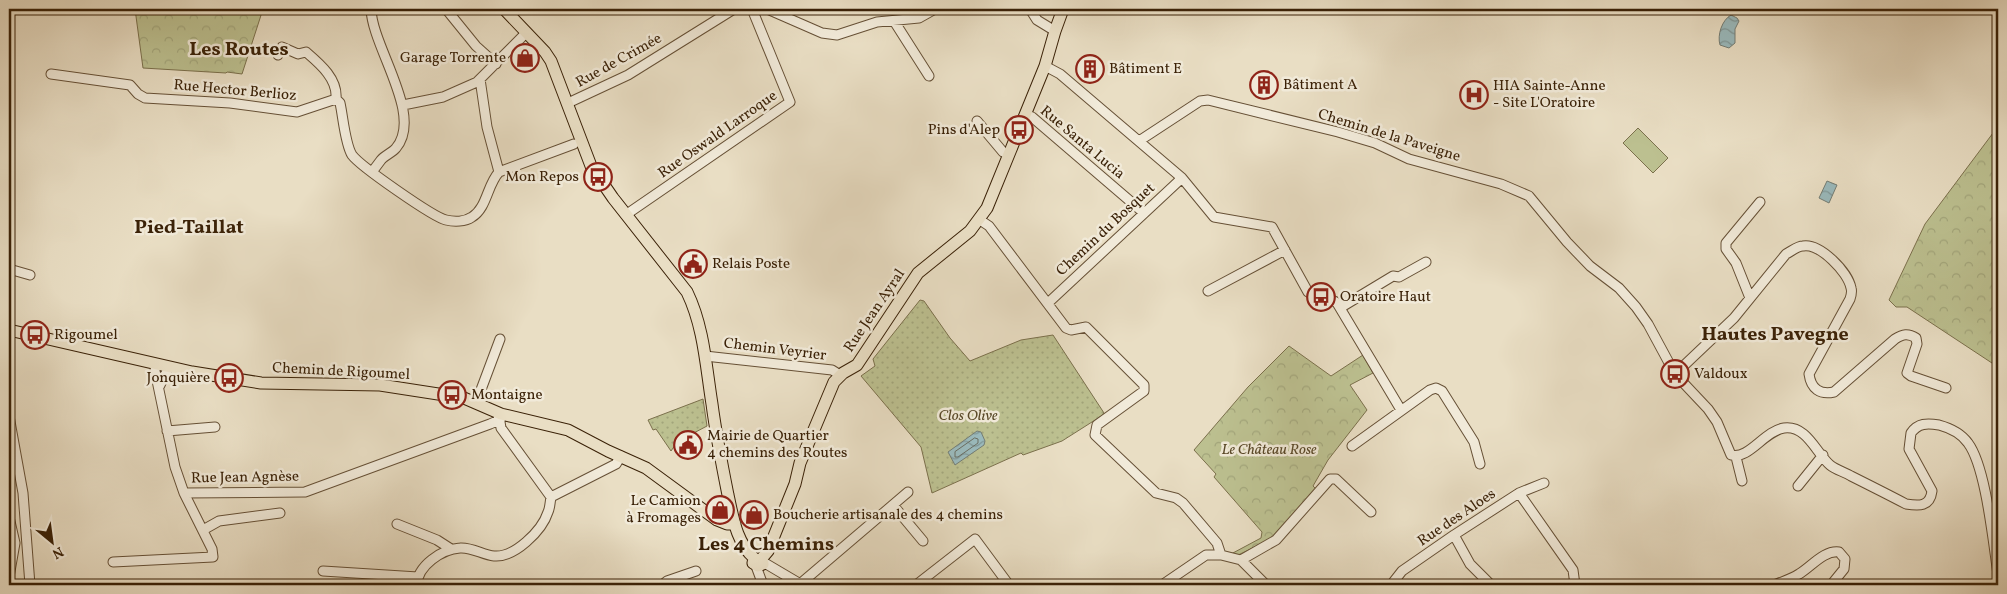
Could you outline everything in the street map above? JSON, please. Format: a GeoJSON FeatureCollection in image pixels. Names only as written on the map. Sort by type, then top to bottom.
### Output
{"type":"FeatureCollection","features":[{"type":"Feature","properties":{"kind":"main road"},"geometry":{"type":"LineString","coordinates":[[504,9],[551,61],[591,166],[687,292],[694,307],[705,356],[720,455],[735,524],[743,546],[759,561]]}},
{"type":"Feature","properties":{"kind":"main road","name":"Rue Jean Ayral"},"geometry":{"type":"LineString","coordinates":[[759,561],[768,551],[795,484],[800,463],[834,382],[840,375],[857,365],[918,273],[970,232],[980,220],[993,197],[1046,66],[1063,9]]}},
{"type":"Feature","properties":{"kind":"main road","name":"Chemin de Rigoumel"},"geometry":{"type":"LineString","coordinates":[[9,330],[169,367],[273,384],[380,385],[452,395],[501,414],[568,430],[646,468],[717,520],[726,524],[735,524]]}},
{"type":"Feature","properties":{"kind":"street"},"geometry":{"type":"LineString","coordinates":[[371,9],[374,31],[394,79],[402,105],[404,120],[402,136],[396,148],[381,160],[372,172]]}},
{"type":"Feature","properties":{"kind":"street"},"geometry":{"type":"LineString","coordinates":[[446,9],[476,46],[496,64]]}},
{"type":"Feature","properties":{"kind":"street","name":"Rue de Crimée"},"geometry":{"type":"LineString","coordinates":[[568,103],[628,75],[734,9]]}},
{"type":"Feature","properties":{"kind":"street","name":"Rue Oswald Larroque"},"geometry":{"type":"LineString","coordinates":[[627,214],[790,102],[752,9]]}},
{"type":"Feature","properties":{"kind":"street"},"geometry":{"type":"LineString","coordinates":[[767,9],[822,33],[837,35],[877,22],[919,18],[935,9]]}},
{"type":"Feature","properties":{"kind":"street"},"geometry":{"type":"LineString","coordinates":[[1030,9],[1037,20],[1055,31]]}},
{"type":"Feature","properties":{"kind":"street"},"geometry":{"type":"LineString","coordinates":[[894,21],[929,76]]}},
{"type":"Feature","properties":{"kind":"street"},"geometry":{"type":"LineString","coordinates":[[402,105],[443,97],[480,79],[526,33]]}},
{"type":"Feature","properties":{"kind":"street"},"geometry":{"type":"LineString","coordinates":[[278,55],[282,47],[298,54],[306,52],[321,65],[337,91],[336,99],[340,103],[351,152],[358,162],[444,220],[458,221],[472,218],[481,209],[492,180],[499,172],[574,144]]}},
{"type":"Feature","properties":{"kind":"street"},"geometry":{"type":"LineString","coordinates":[[1046,66],[1060,74],[1182,178],[1214,217],[1272,227],[1308,292],[1314,296],[1333,300],[1340,308],[1401,410]]}},
{"type":"Feature","properties":{"kind":"street","name":"Rue Hector Berlioz"},"geometry":{"type":"LineString","coordinates":[[51,74],[130,85],[144,98],[230,103],[297,112],[307,110],[328,100],[336,99]]}},
{"type":"Feature","properties":{"kind":"street"},"geometry":{"type":"LineString","coordinates":[[480,79],[487,127],[499,172]]}},
{"type":"Feature","properties":{"kind":"street","name":"Chemin de la Paveigne"},"geometry":{"type":"LineString","coordinates":[[1139,140],[1200,102],[1208,100],[1375,143],[1409,159],[1501,184],[1529,196],[1584,260],[1619,288],[1648,324],[1675,374],[1708,409],[1717,422],[1729,453],[1736,457],[1742,480]]}},
{"type":"Feature","properties":{"kind":"street","name":"Rue Santa Lucia"},"geometry":{"type":"LineString","coordinates":[[1025,114],[1032,117],[1144,213]]}},
{"type":"Feature","properties":{"kind":"street"},"geometry":{"type":"LineString","coordinates":[[976,121],[1003,152],[1009,154]]}},
{"type":"Feature","properties":{"kind":"street","name":"Chemin du Bosquet"},"geometry":{"type":"LineString","coordinates":[[1048,303],[1182,178]]}},
{"type":"Feature","properties":{"kind":"street"},"geometry":{"type":"LineString","coordinates":[[1750,298],[1736,264],[1726,249],[1726,243],[1760,202]]}},
{"type":"Feature","properties":{"kind":"street"},"geometry":{"type":"LineString","coordinates":[[980,220],[989,226],[1066,328],[1071,330],[1086,327],[1144,385],[1144,391],[1097,424],[1095,436],[1156,493],[1176,498],[1183,503],[1217,543],[1220,554]]}},
{"type":"Feature","properties":{"kind":"street"},"geometry":{"type":"LineString","coordinates":[[1675,374],[1734,318],[1786,254],[1805,245],[1813,246],[1822,251],[1842,270],[1851,289],[1850,300],[1809,374],[1810,383],[1817,390],[1827,393],[1834,392],[1895,338],[1903,334],[1910,334],[1916,338],[1917,344],[1907,372],[1911,376],[1946,388]]}},
{"type":"Feature","properties":{"kind":"street"},"geometry":{"type":"LineString","coordinates":[[1208,290],[1285,250]]}},
{"type":"Feature","properties":{"kind":"street"},"geometry":{"type":"LineString","coordinates":[[1340,308],[1393,276],[1399,277],[1426,262]]}},
{"type":"Feature","properties":{"kind":"street"},"geometry":{"type":"LineString","coordinates":[[9,269],[30,275]]}},
{"type":"Feature","properties":{"kind":"street"},"geometry":{"type":"LineString","coordinates":[[476,403],[500,339]]}},
{"type":"Feature","properties":{"kind":"street","name":"Chemin Veyrier"},"geometry":{"type":"LineString","coordinates":[[705,356],[832,370],[840,375]]}},
{"type":"Feature","properties":{"kind":"street"},"geometry":{"type":"LineString","coordinates":[[113,562],[212,557],[212,550],[184,493],[175,467],[155,371],[156,364]]}},
{"type":"Feature","properties":{"kind":"street"},"geometry":{"type":"LineString","coordinates":[[159,387],[169,367]]}},
{"type":"Feature","properties":{"kind":"street"},"geometry":{"type":"LineString","coordinates":[[1352,446],[1401,410],[1436,388],[1442,390],[1474,442],[1480,464]]}},
{"type":"Feature","properties":{"kind":"street"},"geometry":{"type":"LineString","coordinates":[[323,572],[418,581],[428,563],[451,549],[462,548],[495,556],[509,554],[530,539],[548,514],[551,497],[502,428],[500,422],[501,414]]}},
{"type":"Feature","properties":{"kind":"street","name":"Rue Jean Agnèse"},"geometry":{"type":"LineString","coordinates":[[184,493],[305,492],[490,424],[497,420],[501,414]]}},
{"type":"Feature","properties":{"kind":"street"},"geometry":{"type":"LineString","coordinates":[[9,416],[23,493],[30,585]]}},
{"type":"Feature","properties":{"kind":"street"},"geometry":{"type":"LineString","coordinates":[[1736,457],[1743,455],[1774,432],[1784,428],[1796,430],[1808,438],[1831,465],[1906,504],[1923,506],[1930,500],[1932,491],[1909,449],[1911,433],[1921,424],[1950,428],[1962,436],[1979,466],[1998,574]]}},
{"type":"Feature","properties":{"kind":"street"},"geometry":{"type":"LineString","coordinates":[[167,432],[215,427]]}},
{"type":"Feature","properties":{"kind":"street"},"geometry":{"type":"LineString","coordinates":[[1798,486],[1823,455]]}},
{"type":"Feature","properties":{"kind":"street"},"geometry":{"type":"LineString","coordinates":[[551,497],[616,464],[621,456]]}},
{"type":"Feature","properties":{"kind":"street"},"geometry":{"type":"LineString","coordinates":[[1241,560],[1276,540],[1330,479],[1336,479],[1371,512]]}},
{"type":"Feature","properties":{"kind":"street","name":"Rue des Aloes"},"geometry":{"type":"LineString","coordinates":[[1391,585],[1402,571],[1454,535],[1519,493],[1544,483]]}},
{"type":"Feature","properties":{"kind":"street"},"geometry":{"type":"LineString","coordinates":[[759,561],[801,585],[908,492]]}},
{"type":"Feature","properties":{"kind":"street"},"geometry":{"type":"LineString","coordinates":[[1519,493],[1573,570],[1574,585]]}},
{"type":"Feature","properties":{"kind":"street"},"geometry":{"type":"LineString","coordinates":[[893,505],[923,541]]}},
{"type":"Feature","properties":{"kind":"street"},"geometry":{"type":"LineString","coordinates":[[203,530],[219,521],[280,513]]}},
{"type":"Feature","properties":{"kind":"street"},"geometry":{"type":"LineString","coordinates":[[9,517],[15,543],[9,576]]}},
{"type":"Feature","properties":{"kind":"street"},"geometry":{"type":"LineString","coordinates":[[397,524],[437,540],[451,549]]}},
{"type":"Feature","properties":{"kind":"street"},"geometry":{"type":"LineString","coordinates":[[1454,535],[1470,564],[1490,584]]}},
{"type":"Feature","properties":{"kind":"street"},"geometry":{"type":"LineString","coordinates":[[916,585],[975,539],[1009,585]]}},
{"type":"Feature","properties":{"kind":"street"},"geometry":{"type":"LineString","coordinates":[[1774,585],[1797,576],[1827,554],[1840,552],[1845,559],[1844,569],[1831,585]]}},
{"type":"Feature","properties":{"kind":"street"},"geometry":{"type":"LineString","coordinates":[[1162,585],[1206,555],[1220,554],[1241,560],[1266,585]]}},
{"type":"Feature","properties":{"kind":"street"},"geometry":{"type":"LineString","coordinates":[[759,561],[763,585]]}},
{"type":"Feature","properties":{"kind":"street"},"geometry":{"type":"LineString","coordinates":[[662,585],[667,581],[696,571]]}},
{"type":"Feature","properties":{"kind":"green space"},"geometry":{"type":"Polygon","coordinates":[[[135,9],[263,9],[242,74],[143,68],[135,9]]]}},
{"type":"Feature","properties":{"kind":"green space"},"geometry":{"type":"Polygon","coordinates":[[[1638,128],[1668,158],[1653,173],[1623,143],[1638,128]]]}},
{"type":"Feature","properties":{"kind":"green space"},"geometry":{"type":"Polygon","coordinates":[[[1996,129],[1998,129],[1998,367],[1907,307],[1896,307],[1889,300],[1925,224],[1996,129]]]}},
{"type":"Feature","properties":{"kind":"green space","name":"Clos Olive"},"geometry":{"type":"Polygon","coordinates":[[[920,300],[924,301],[950,338],[970,361],[1021,340],[1053,335],[1104,413],[1103,415],[1062,441],[1023,455],[1021,453],[932,493],[921,447],[861,376],[875,366],[873,359],[920,300]]]}},
{"type":"Feature","properties":{"kind":"green space","name":"Le Château Rose"},"geometry":{"type":"Polygon","coordinates":[[[1289,346],[1331,376],[1363,355],[1373,373],[1350,385],[1367,410],[1328,460],[1313,486],[1317,490],[1273,538],[1234,557],[1231,554],[1261,538],[1262,532],[1214,477],[1216,474],[1194,450],[1248,387],[1289,346]]]}},
{"type":"Feature","properties":{"kind":"green space"},"geometry":{"type":"Polygon","coordinates":[[[703,399],[707,426],[690,435],[688,432],[682,435],[671,451],[656,429],[653,430],[648,420],[703,399]]]}},
{"type":"Feature","properties":{"kind":"water"},"geometry":{"type":"Polygon","coordinates":[[[1731,15],[1739,21],[1735,29],[1735,43],[1729,48],[1720,45],[1719,37],[1723,24],[1731,15]]]}},
{"type":"Feature","properties":{"kind":"water"},"geometry":{"type":"Polygon","coordinates":[[[1827,181],[1837,185],[1829,203],[1819,198],[1827,181]]]}},
{"type":"Feature","properties":{"kind":"water"},"geometry":{"type":"Polygon","coordinates":[[[977,431],[981,432],[985,441],[984,445],[955,465],[948,452],[977,431]]]}},
{"type":"Feature","properties":{"kind":"place","name":"Garage Torrente"},"geometry":{"type":"Point","coordinates":[525,58]}},
{"type":"Feature","properties":{"kind":"place","name":"Bâtiment E"},"geometry":{"type":"Point","coordinates":[1090,69]}},
{"type":"Feature","properties":{"kind":"place","name":"Bâtiment A"},"geometry":{"type":"Point","coordinates":[1264,85]}},
{"type":"Feature","properties":{"kind":"place","name":"HIA Sainte-Anne - Site L'Oratoire"},"geometry":{"type":"Point","coordinates":[1474,95]}},
{"type":"Feature","properties":{"kind":"place","name":"Pins d'Alep"},"geometry":{"type":"Point","coordinates":[1019,130]}},
{"type":"Feature","properties":{"kind":"place","name":"Mon Repos"},"geometry":{"type":"Point","coordinates":[598,177]}},
{"type":"Feature","properties":{"kind":"place","name":"Relais Poste"},"geometry":{"type":"Point","coordinates":[693,264]}},
{"type":"Feature","properties":{"kind":"place","name":"Oratoire Haut"},"geometry":{"type":"Point","coordinates":[1321,297]}},
{"type":"Feature","properties":{"kind":"place","name":"Rigoumel"},"geometry":{"type":"Point","coordinates":[35,335]}},
{"type":"Feature","properties":{"kind":"place","name":"Valdoux"},"geometry":{"type":"Point","coordinates":[1675,374]}},
{"type":"Feature","properties":{"kind":"place","name":"Jonquière"},"geometry":{"type":"Point","coordinates":[229,378]}},
{"type":"Feature","properties":{"kind":"place","name":"Montaigne"},"geometry":{"type":"Point","coordinates":[452,395]}},
{"type":"Feature","properties":{"kind":"place","name":"Mairie de Quartier 4 chemins des Routes"},"geometry":{"type":"Point","coordinates":[688,445]}},
{"type":"Feature","properties":{"kind":"place","name":"Le Camion à Fromages"},"geometry":{"type":"Point","coordinates":[720,510]}},
{"type":"Feature","properties":{"kind":"place","name":"Boucherie artisanale des 4 chemins"},"geometry":{"type":"Point","coordinates":[754,515]}},
{"type":"Feature","properties":{"kind":"district","name":"Les Routes"},"geometry":{"type":"Point","coordinates":[239,50]}},
{"type":"Feature","properties":{"kind":"district","name":"Pied-Taillat"},"geometry":{"type":"Point","coordinates":[189,228]}},
{"type":"Feature","properties":{"kind":"district","name":"Hautes Pavegne"},"geometry":{"type":"Point","coordinates":[1775,335]}},
{"type":"Feature","properties":{"kind":"district","name":"Les 4 Chemins"},"geometry":{"type":"Point","coordinates":[766,545]}}]}
